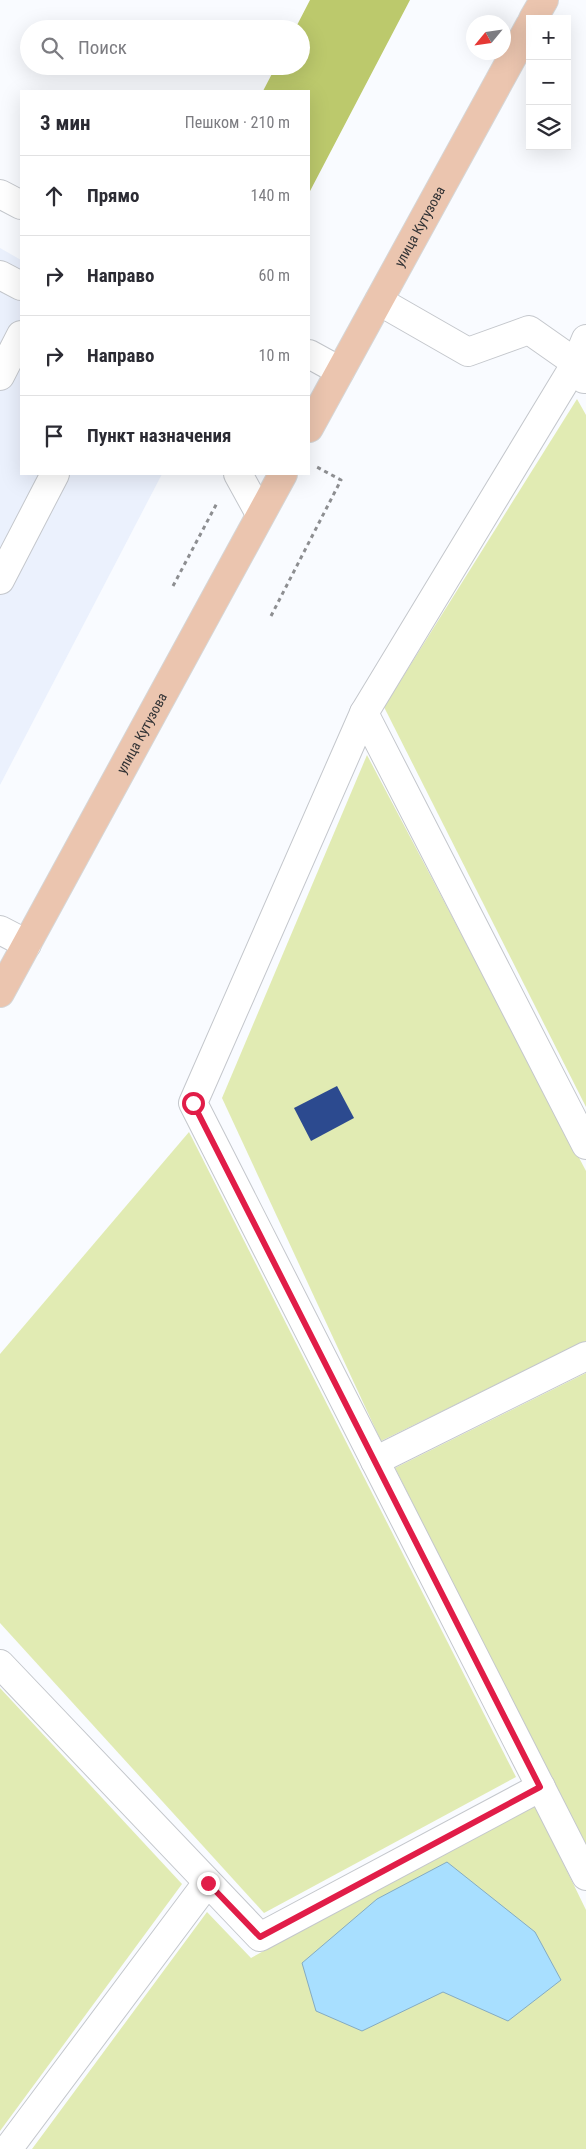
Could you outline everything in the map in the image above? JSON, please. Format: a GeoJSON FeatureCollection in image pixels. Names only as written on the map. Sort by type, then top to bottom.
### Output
{"type":"FeatureCollection","features":[{"type":"Feature","properties":{"kind":"main road"},"geometry":{"type":"LineString","coordinates":[[535,15],[544,0]]}},
{"type":"Feature","properties":{"kind":"main road","name":"улица Кутузова"},"geometry":{"type":"LineString","coordinates":[[310,426],[526,32]]}},
{"type":"Feature","properties":{"kind":"main road","name":"улица Кутузова"},"geometry":{"type":"LineString","coordinates":[[0,992],[282,475]]}},
{"type":"Feature","properties":{"kind":"lane"},"geometry":{"type":"LineString","coordinates":[[0,194],[20,204]]}},
{"type":"Feature","properties":{"kind":"lane"},"geometry":{"type":"LineString","coordinates":[[0,275],[20,285]]}},
{"type":"Feature","properties":{"kind":"lane"},"geometry":{"type":"LineString","coordinates":[[379,301],[468,352],[529,330],[583,361],[364,713],[193,1103],[586,1876]]}},
{"type":"Feature","properties":{"kind":"lane"},"geometry":{"type":"LineString","coordinates":[[0,376],[20,337]]}},
{"type":"Feature","properties":{"kind":"lane"},"geometry":{"type":"LineString","coordinates":[[310,355],[340,371]]}},
{"type":"Feature","properties":{"kind":"lane"},"geometry":{"type":"LineString","coordinates":[[0,580],[54,475]]}},
{"type":"Feature","properties":{"kind":"lane"},"geometry":{"type":"LineString","coordinates":[[239,475],[260,514]]}},
{"type":"Feature","properties":{"kind":"lane"},"geometry":{"type":"LineString","coordinates":[[364,713],[586,1145]]}},
{"type":"Feature","properties":{"kind":"lane"},"geometry":{"type":"LineString","coordinates":[[0,930],[27,944]]}},
{"type":"Feature","properties":{"kind":"lane"},"geometry":{"type":"LineString","coordinates":[[375,1461],[586,1356]]}},
{"type":"Feature","properties":{"kind":"lane"},"geometry":{"type":"LineString","coordinates":[[0,1664],[260,1937],[540,1787]]}},
{"type":"Feature","properties":{"kind":"lane"},"geometry":{"type":"LineString","coordinates":[[8,2149],[208,1883]]}},
{"type":"Feature","properties":{"kind":"path"},"geometry":{"type":"LineString","coordinates":[[271,616],[341,480],[310,464]]}},
{"type":"Feature","properties":{"kind":"path"},"geometry":{"type":"LineString","coordinates":[[173,586],[219,500]]}},
{"type":"Feature","properties":{"kind":"shaded area"},"geometry":{"type":"Polygon","coordinates":[[[0,248],[20,259],[20,475],[161,475],[0,785],[0,248]]]}},
{"type":"Feature","properties":{"kind":"green space"},"geometry":{"type":"Polygon","coordinates":[[[310,0],[410,0],[310,191],[310,90],[264,90],[271,75],[310,75],[310,20],[300,20],[310,0]]]}},
{"type":"Feature","properties":{"kind":"green space"},"geometry":{"type":"Polygon","coordinates":[[[577,399],[586,415],[586,1107],[384,707],[577,399]]]}},
{"type":"Feature","properties":{"kind":"green space"},"geometry":{"type":"Polygon","coordinates":[[[367,755],[586,1171],[586,1341],[381,1441],[222,1098],[367,755]]]}},
{"type":"Feature","properties":{"kind":"green space"},"geometry":{"type":"Polygon","coordinates":[[[189,1132],[516,1777],[264,1913],[0,1623],[0,1354],[189,1132]]]}},
{"type":"Feature","properties":{"kind":"green space"},"geometry":{"type":"Polygon","coordinates":[[[586,1373],[586,1848],[395,1468],[586,1373]]]}},
{"type":"Feature","properties":{"kind":"green space"},"geometry":{"type":"Polygon","coordinates":[[[0,1688],[182,1884],[0,2131],[0,1688]]]}},
{"type":"Feature","properties":{"kind":"green space"},"geometry":{"type":"Polygon","coordinates":[[[534,1803],[586,1910],[586,2149],[32,2149],[207,1912],[251,1958],[534,1803]]]}},
{"type":"Feature","properties":{"kind":"water"},"geometry":{"type":"Polygon","coordinates":[[[447,1862],[535,1932],[561,1980],[508,2021],[443,1992],[362,2031],[316,2011],[302,1963],[377,1899],[447,1862]]]}},
{"type":"Feature","properties":{"kind":"building"},"geometry":{"type":"Polygon","coordinates":[[[337,1086],[354,1118],[311,1141],[294,1108],[337,1086]]]}},
{"type":"Feature","properties":{"kind":"route"},"geometry":{"type":"LineString","coordinates":[[193,1103],[540,1787],[260,1937],[208,1883]]}}]}
